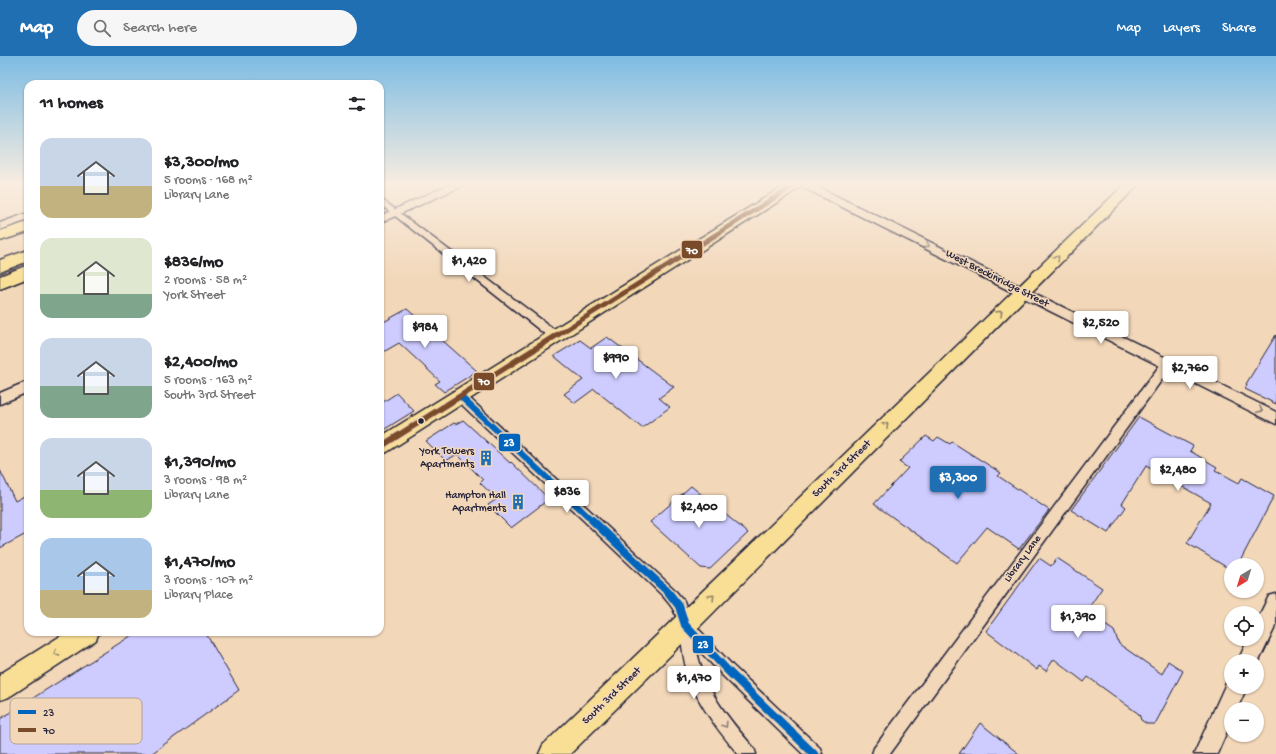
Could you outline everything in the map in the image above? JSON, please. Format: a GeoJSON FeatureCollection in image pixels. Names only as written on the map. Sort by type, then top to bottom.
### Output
{"type":"FeatureCollection","features":[{"type":"Feature","properties":{"kind":"highway"},"geometry":{"type":"LineString","coordinates":[[0,236],[24,228]]}},
{"type":"Feature","properties":{"kind":"highway"},"geometry":{"type":"LineString","coordinates":[[0,266],[24,257]]}},
{"type":"Feature","properties":{"kind":"highway"},"geometry":{"type":"LineString","coordinates":[[0,283],[24,274]]}},
{"type":"Feature","properties":{"kind":"main road"},"geometry":{"type":"LineString","coordinates":[[384,444],[744,217]]}},
{"type":"Feature","properties":{"kind":"main road","name":"South 3rd Street"},"geometry":{"type":"LineString","coordinates":[[552,754],[1099,217]]}},
{"type":"Feature","properties":{"kind":"main road"},"geometry":{"type":"LineString","coordinates":[[1251,654],[1276,603]]}},
{"type":"Feature","properties":{"kind":"main road"},"geometry":{"type":"LineString","coordinates":[[0,688],[82,636]]}},
{"type":"Feature","properties":{"kind":"main road"},"geometry":{"type":"LineString","coordinates":[[1205,754],[1233,694]]}},
{"type":"Feature","properties":{"kind":"street"},"geometry":{"type":"LineString","coordinates":[[400,217],[555,336]]}},
{"type":"Feature","properties":{"kind":"street","name":"West Breckinridge Street"},"geometry":{"type":"LineString","coordinates":[[870,217],[1276,418]]}},
{"type":"Feature","properties":{"kind":"street"},"geometry":{"type":"LineString","coordinates":[[0,227],[24,218]]}},
{"type":"Feature","properties":{"kind":"street","name":"Library Lane"},"geometry":{"type":"LineString","coordinates":[[880,754],[1167,364]]}},
{"type":"Feature","properties":{"kind":"street"},"geometry":{"type":"LineString","coordinates":[[0,399],[24,388]]}},
{"type":"Feature","properties":{"kind":"street"},"geometry":{"type":"LineString","coordinates":[[461,396],[668,592],[679,606],[685,625],[694,672],[701,687],[728,730],[748,754]]}},
{"type":"Feature","properties":{"kind":"street"},"geometry":{"type":"LineString","coordinates":[[685,625],[728,671],[814,754]]}},
{"type":"Feature","properties":{"kind":"building"},"geometry":{"type":"Polygon","coordinates":[[[407,309],[477,371],[444,392],[435,384],[440,381],[399,343],[384,352],[384,322],[407,309]]]}},
{"type":"Feature","properties":{"kind":"building"},"geometry":{"type":"Polygon","coordinates":[[[1276,335],[1276,404],[1245,389],[1246,384],[1276,335]]]}},
{"type":"Feature","properties":{"kind":"building"},"geometry":{"type":"Polygon","coordinates":[[[607,337],[674,387],[659,398],[670,407],[642,428],[594,389],[575,403],[564,394],[583,380],[554,356],[580,340],[591,348],[607,337]]]}},
{"type":"Feature","properties":{"kind":"building"},"geometry":{"type":"Polygon","coordinates":[[[397,393],[414,411],[384,430],[384,401],[397,393]]]}},
{"type":"Feature","properties":{"kind":"building"},"geometry":{"type":"Polygon","coordinates":[[[1139,417],[1193,446],[1190,451],[1217,467],[1215,470],[1239,483],[1242,478],[1274,496],[1242,558],[1224,558],[1224,566],[1187,543],[1211,503],[1146,466],[1122,504],[1126,507],[1108,533],[1071,510],[1139,417]]]}},
{"type":"Feature","properties":{"kind":"building"},"geometry":{"type":"Polygon","coordinates":[[[463,420],[510,463],[511,462],[549,499],[511,528],[488,505],[497,499],[480,483],[483,480],[457,454],[446,461],[426,441],[454,423],[456,424],[463,420]]]}},
{"type":"Feature","properties":{"kind":"building"},"geometry":{"type":"Polygon","coordinates":[[[926,436],[934,441],[938,437],[950,444],[952,442],[1001,473],[998,476],[1049,510],[1019,549],[987,527],[957,563],[874,504],[908,468],[899,462],[926,436]]]}},
{"type":"Feature","properties":{"kind":"building"},"geometry":{"type":"Polygon","coordinates":[[[0,470],[15,501],[24,496],[24,535],[0,548],[0,470]]]}},
{"type":"Feature","properties":{"kind":"building"},"geometry":{"type":"Polygon","coordinates":[[[691,486],[748,533],[710,569],[701,568],[650,522],[691,486]]]}},
{"type":"Feature","properties":{"kind":"building"},"geometry":{"type":"Polygon","coordinates":[[[1039,558],[1051,566],[1057,558],[1102,588],[1086,612],[1114,631],[1119,644],[1162,674],[1168,661],[1183,671],[1155,724],[1147,724],[1141,720],[1139,714],[1088,677],[1084,682],[1054,659],[1046,671],[1039,666],[1037,670],[986,631],[1039,558]]]}},
{"type":"Feature","properties":{"kind":"building"},"geometry":{"type":"Polygon","coordinates":[[[131,636],[207,636],[239,690],[151,754],[0,754],[0,719],[10,713],[10,744],[142,744],[142,698],[33,698],[131,636]]]}},
{"type":"Feature","properties":{"kind":"building"},"geometry":{"type":"Polygon","coordinates":[[[980,723],[1019,754],[959,754],[980,723]]]}},
{"type":"Feature","properties":{"kind":"transit line","name":"70"},"geometry":{"type":"LineString","coordinates":[[384,444],[744,217]]}},
{"type":"Feature","properties":{"kind":"transit line","name":"23"},"geometry":{"type":"LineString","coordinates":[[461,397],[668,592],[679,606],[685,625],[728,671],[814,754]]}},
{"type":"Feature","properties":{"kind":"place","name":"York Towers Apartments"},"geometry":{"type":"Point","coordinates":[486,458]}},
{"type":"Feature","properties":{"kind":"place","name":"Hampton Hall Apartments"},"geometry":{"type":"Point","coordinates":[518,502]}}]}
